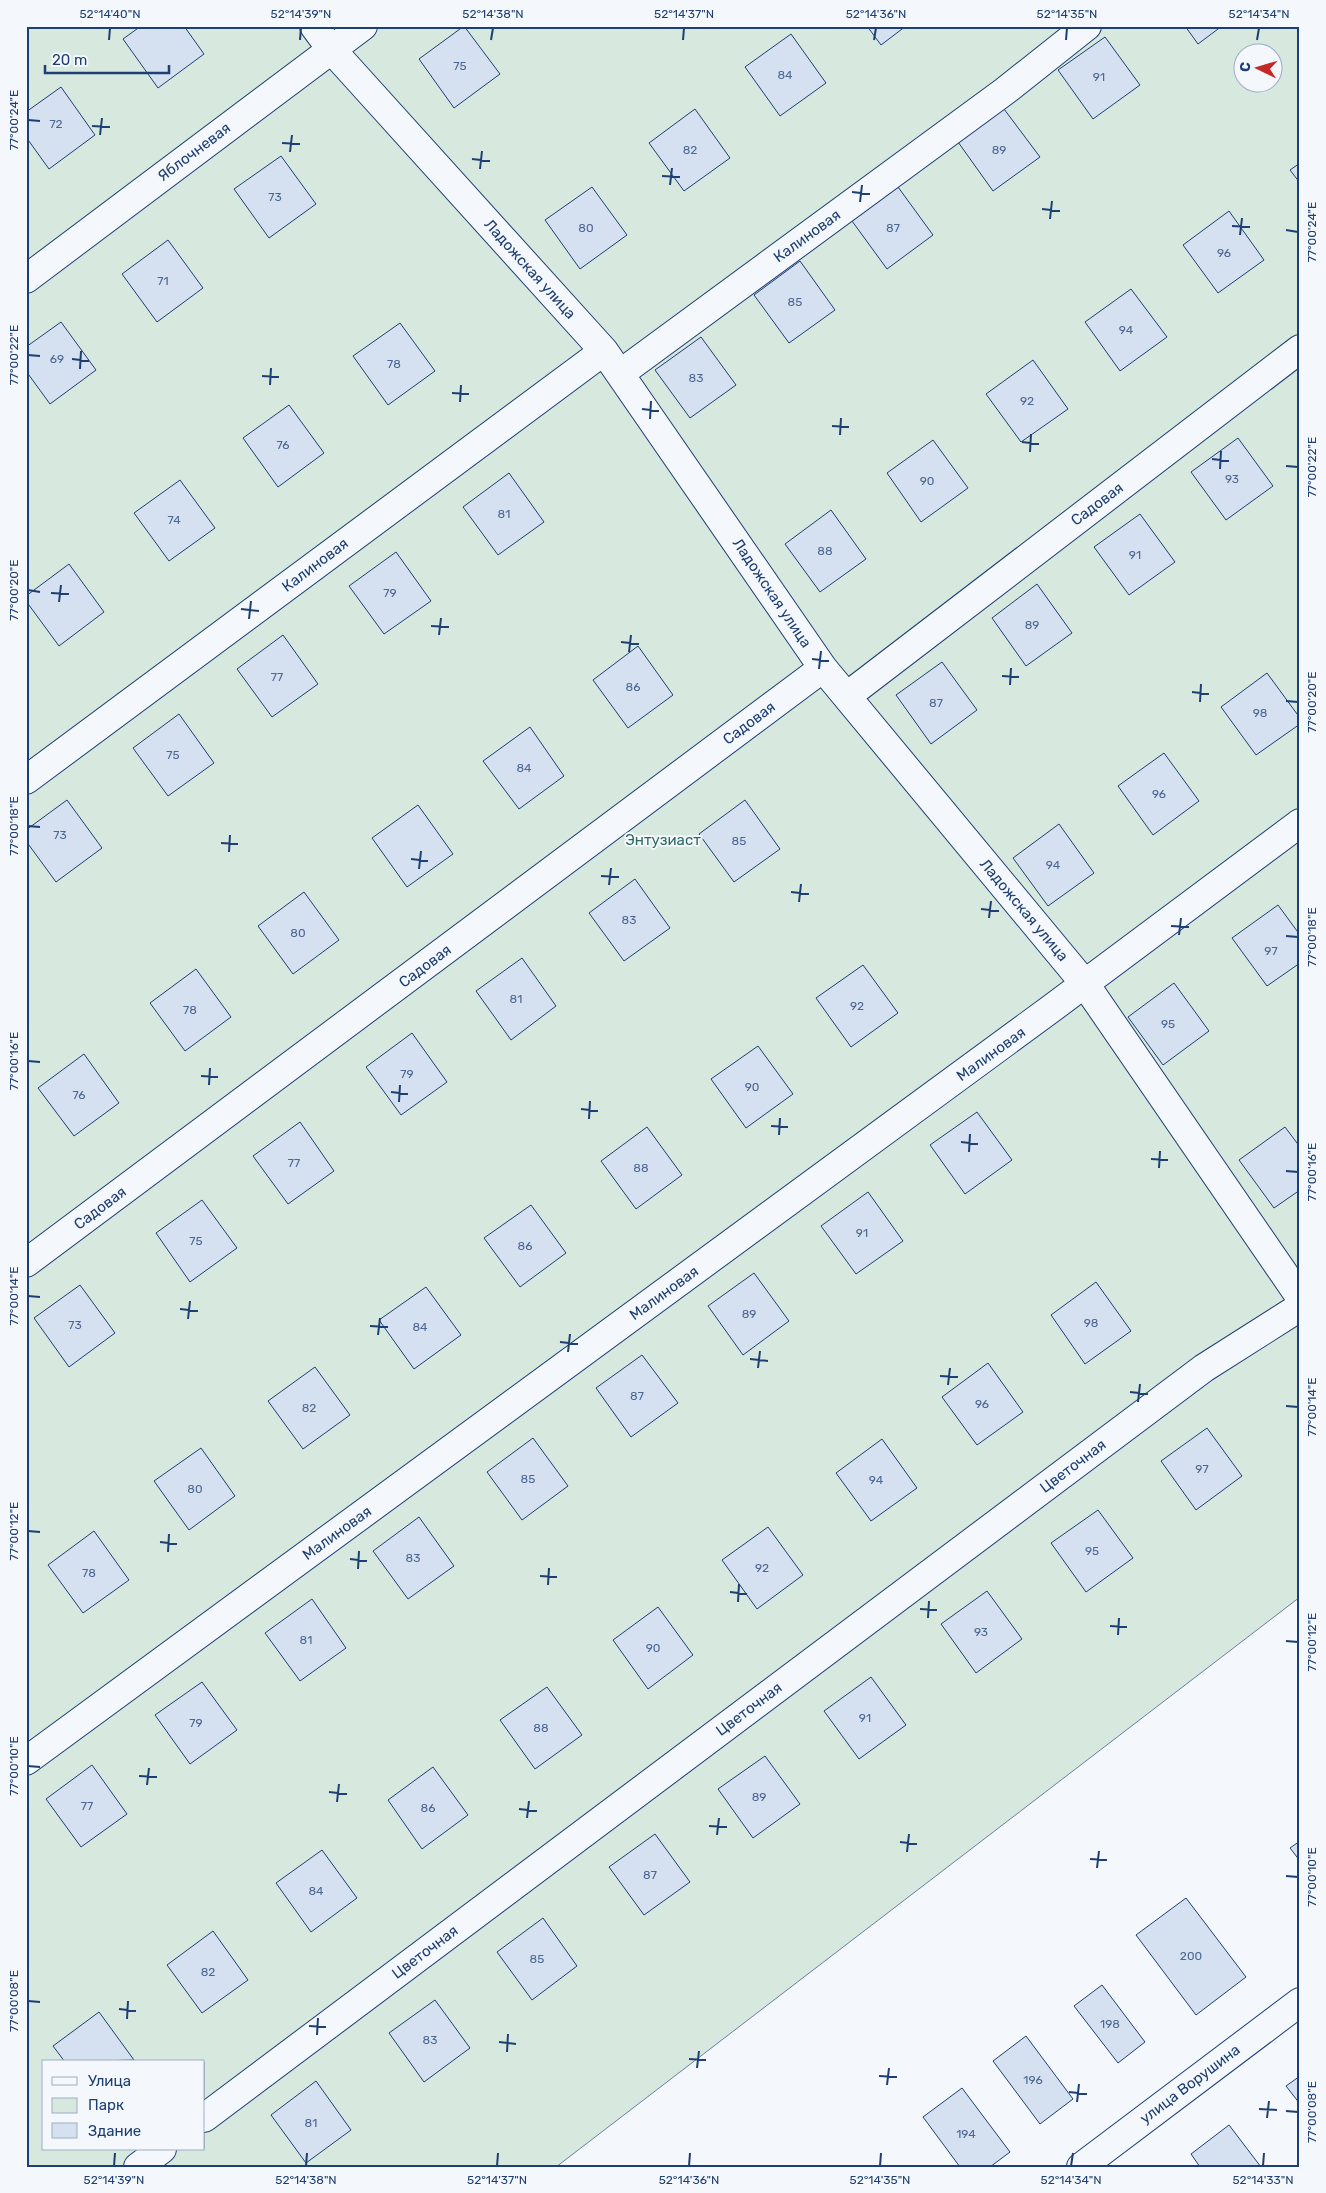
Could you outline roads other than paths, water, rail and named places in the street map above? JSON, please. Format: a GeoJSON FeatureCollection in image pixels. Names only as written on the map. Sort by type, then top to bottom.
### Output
{"type":"FeatureCollection","features":[{"type":"Feature","properties":{"kind":"street","name":"Ладожская улица"},"geometry":{"type":"LineString","coordinates":[[314,26],[331,49],[604,351],[823,668],[1085,984],[1300,1297]]}},
{"type":"Feature","properties":{"kind":"street","name":"Яблочневая"},"geometry":{"type":"LineString","coordinates":[[26,279],[363,26]]}},
{"type":"Feature","properties":{"kind":"street","name":"Калиновая"},"geometry":{"type":"LineString","coordinates":[[621,373],[1005,91],[1088,26]]}},
{"type":"Feature","properties":{"kind":"street","name":"Садовая"},"geometry":{"type":"LineString","coordinates":[[847,696],[1300,349]]}},
{"type":"Feature","properties":{"kind":"street","name":"Калиновая"},"geometry":{"type":"LineString","coordinates":[[26,780],[604,351]]}},
{"type":"Feature","properties":{"kind":"street","name":"Садовая"},"geometry":{"type":"LineString","coordinates":[[26,1263],[823,668]]}},
{"type":"Feature","properties":{"kind":"street","name":"Малиновая"},"geometry":{"type":"LineString","coordinates":[[26,1761],[1085,984],[1300,823]]}},
{"type":"Feature","properties":{"kind":"street","name":"Цветочная"},"geometry":{"type":"LineString","coordinates":[[205,2117],[1204,1368],[1300,1307]]}},
{"type":"Feature","properties":{"kind":"street","name":"улица Ворушина"},"geometry":{"type":"LineString","coordinates":[[1081,2167],[1300,2002]]}},
{"type":"Feature","properties":{"kind":"street"},"geometry":{"type":"LineString","coordinates":[[138,2167],[161,2150]]}},
{"type":"Feature","properties":{"kind":"park label","name":"Энтузиаст"},"geometry":{"type":"Point","coordinates":[663,840]}}]}
